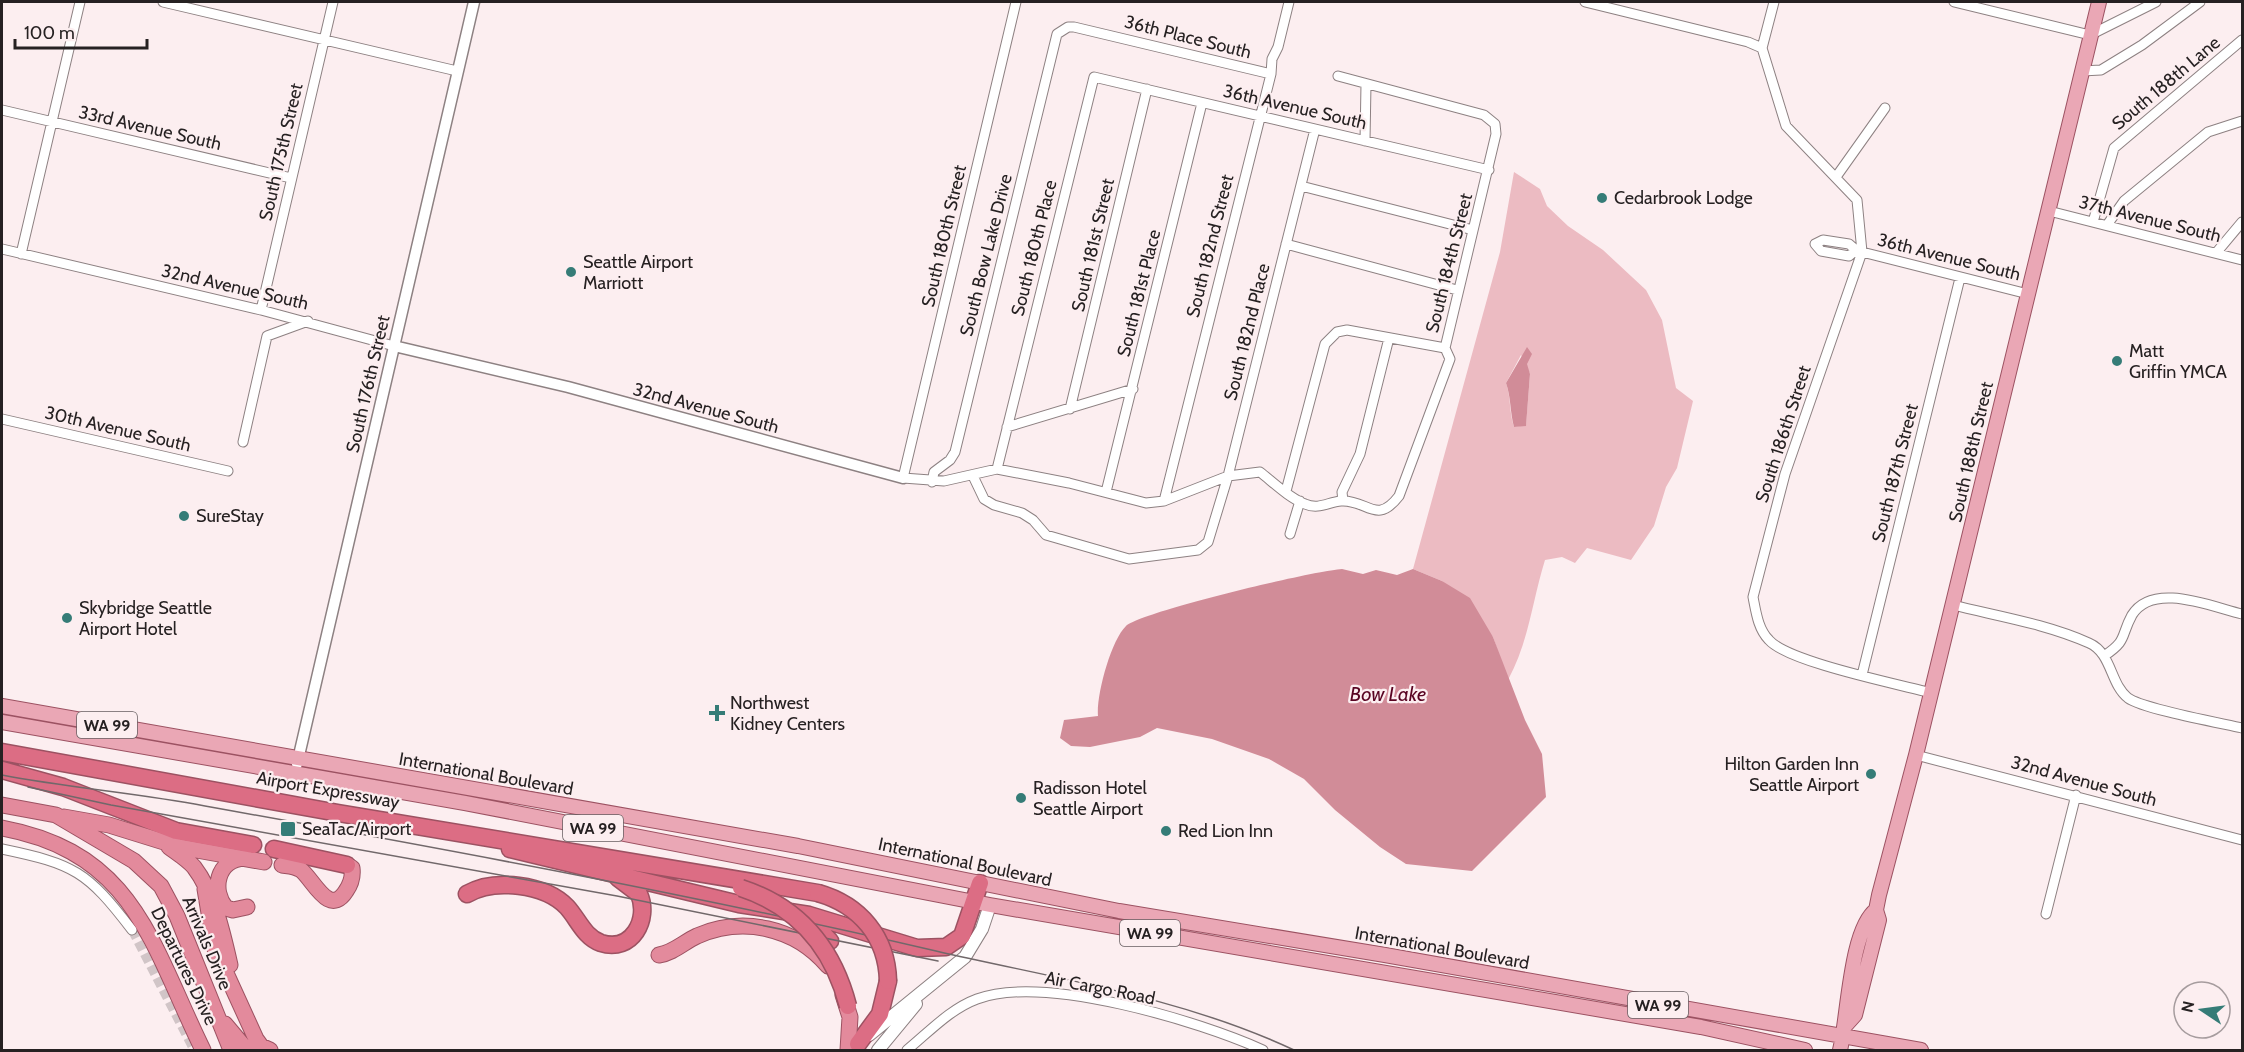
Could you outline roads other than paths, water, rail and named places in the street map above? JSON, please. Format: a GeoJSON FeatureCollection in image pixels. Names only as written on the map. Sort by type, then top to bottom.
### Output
{"type":"FeatureCollection","features":[{"type":"Feature","properties":{"kind":"highway","name":"Airport Expressway"},"geometry":{"type":"LineString","coordinates":[[2,752],[648,865]]}},
{"type":"Feature","properties":{"kind":"highway"},"geometry":{"type":"LineString","coordinates":[[2,770],[63,787],[176,831],[248,851]]}},
{"type":"Feature","properties":{"kind":"highway","name":"Arrivals Drive"},"geometry":{"type":"LineString","coordinates":[[2,806],[56,815],[134,861],[161,886],[177,916],[231,1050]]}},
{"type":"Feature","properties":{"kind":"highway"},"geometry":{"type":"LineString","coordinates":[[56,815],[109,825],[161,841],[347,865],[353,871],[350,884],[343,895],[333,900],[321,896],[299,868],[282,865]]}},
{"type":"Feature","properties":{"kind":"highway","name":"Departures Drive"},"geometry":{"type":"LineString","coordinates":[[2,828],[43,839],[72,851],[98,868],[128,898],[156,946],[203,1050]]}},
{"type":"Feature","properties":{"kind":"highway"},"geometry":{"type":"LineString","coordinates":[[460,833],[534,856],[600,869],[739,904],[800,914],[902,945],[938,948],[951,945],[962,936],[982,903],[988,885]]}},
{"type":"Feature","properties":{"kind":"highway"},"geometry":{"type":"LineString","coordinates":[[161,841],[193,866],[223,934],[230,965]]}},
{"type":"Feature","properties":{"kind":"highway"},"geometry":{"type":"LineString","coordinates":[[247,906],[235,910],[226,908],[217,886],[220,873],[248,851]]}},
{"type":"Feature","properties":{"kind":"highway"},"geometry":{"type":"LineString","coordinates":[[648,865],[741,888],[783,908],[812,934],[835,965],[848,1006],[852,1048]]}},
{"type":"Feature","properties":{"kind":"highway"},"geometry":{"type":"LineString","coordinates":[[648,865],[818,893],[843,902],[868,923],[884,952],[888,981],[880,1014],[852,1048]]}},
{"type":"Feature","properties":{"kind":"highway"},"geometry":{"type":"LineString","coordinates":[[467,894],[489,885],[503,884],[544,893],[562,902],[589,936],[601,943],[615,944],[629,939],[638,929],[643,906],[636,890],[600,869]]}},
{"type":"Feature","properties":{"kind":"highway"},"geometry":{"type":"LineString","coordinates":[[205,889],[219,959],[256,1039],[261,1046],[270,1050]]}},
{"type":"Feature","properties":{"kind":"highway"},"geometry":{"type":"LineString","coordinates":[[800,914],[812,920],[830,941]]}},
{"type":"Feature","properties":{"kind":"highway"},"geometry":{"type":"LineString","coordinates":[[659,954],[668,953],[696,936],[727,928],[754,926],[777,930],[816,952],[832,972],[848,1006]]}},
{"type":"Feature","properties":{"kind":"highway"},"geometry":{"type":"LineString","coordinates":[[215,1013],[247,1050]]}},
{"type":"Feature","properties":{"kind":"main road","name":"South 188th Street"},"geometry":{"type":"LineString","coordinates":[[1843,1038],[1844,1013],[1856,957],[1866,917],[1876,910],[1916,754],[2099,2]]}},
{"type":"Feature","properties":{"kind":"main road","name":"International Boulevard"},"geometry":{"type":"LineString","coordinates":[[2,709],[298,758],[798,846],[1119,911],[1385,955],[1921,1050]]}},
{"type":"Feature","properties":{"kind":"main road","name":"International Boulevard"},"geometry":{"type":"LineString","coordinates":[[2,722],[465,803],[982,903],[1701,1027],[1805,1050]]}},
{"type":"Feature","properties":{"kind":"main road"},"geometry":{"type":"LineString","coordinates":[[465,803],[483,800],[488,793]]}},
{"type":"Feature","properties":{"kind":"main road"},"geometry":{"type":"LineString","coordinates":[[488,793],[490,800],[523,815]]}},
{"type":"Feature","properties":{"kind":"main road"},"geometry":{"type":"LineString","coordinates":[[852,1048],[965,957],[975,944],[982,903]]}},
{"type":"Feature","properties":{"kind":"main road"},"geometry":{"type":"LineString","coordinates":[[878,1050],[939,979]]}},
{"type":"Feature","properties":{"kind":"street"},"geometry":{"type":"LineString","coordinates":[[21,254],[80,2]]}},
{"type":"Feature","properties":{"kind":"street"},"geometry":{"type":"LineString","coordinates":[[163,2],[458,71]]}},
{"type":"Feature","properties":{"kind":"street","name":"South 175th Street"},"geometry":{"type":"LineString","coordinates":[[261,310],[333,2]]}},
{"type":"Feature","properties":{"kind":"street","name":"South 176th Street"},"geometry":{"type":"LineString","coordinates":[[295,774],[474,2]]}},
{"type":"Feature","properties":{"kind":"street","name":"South 180th Street"},"geometry":{"type":"LineString","coordinates":[[903,478],[1016,2]]}},
{"type":"Feature","properties":{"kind":"street","name":"South 182nd Street"},"geometry":{"type":"LineString","coordinates":[[1164,501],[1260,116],[1271,74],[1277,68],[1280,53],[1278,47],[1289,2]]}},
{"type":"Feature","properties":{"kind":"street"},"geometry":{"type":"LineString","coordinates":[[1585,2],[1619,6],[1748,42],[1762,48]]}},
{"type":"Feature","properties":{"kind":"street"},"geometry":{"type":"LineString","coordinates":[[1774,2],[1762,48],[1786,126],[1857,200],[1859,251]]}},
{"type":"Feature","properties":{"kind":"street"},"geometry":{"type":"LineString","coordinates":[[1954,2],[2090,35],[2156,2]]}},
{"type":"Feature","properties":{"kind":"street"},"geometry":{"type":"LineString","coordinates":[[2082,71],[2101,70],[2142,45],[2200,2]]}},
{"type":"Feature","properties":{"kind":"street","name":"36th Place South"},"geometry":{"type":"LineString","coordinates":[[1062,30],[1074,27],[1271,74]]}},
{"type":"Feature","properties":{"kind":"street","name":"South Bow Lake Drive"},"geometry":{"type":"LineString","coordinates":[[932,482],[934,472],[950,460],[955,452],[1054,41],[1062,30]]}},
{"type":"Feature","properties":{"kind":"street","name":"South 188th Lane"},"geometry":{"type":"LineString","coordinates":[[2093,222],[2114,148],[2242,40]]}},
{"type":"Feature","properties":{"kind":"street"},"geometry":{"type":"LineString","coordinates":[[1338,76],[1366,84],[1365,141]]}},
{"type":"Feature","properties":{"kind":"street","name":"36th Avenue South"},"geometry":{"type":"LineString","coordinates":[[1094,77],[1489,171]]}},
{"type":"Feature","properties":{"kind":"street","name":"South 180th Place"},"geometry":{"type":"LineString","coordinates":[[997,469],[1094,77]]}},
{"type":"Feature","properties":{"kind":"street","name":"South 184th Street"},"geometry":{"type":"LineString","coordinates":[[1366,84],[1484,115],[1495,124],[1496,134],[1445,348],[1450,359],[1399,496],[1392,506]]}},
{"type":"Feature","properties":{"kind":"street","name":"South 181st Street"},"geometry":{"type":"LineString","coordinates":[[1070,409],[1146,89]]}},
{"type":"Feature","properties":{"kind":"street","name":"South 181st Place"},"geometry":{"type":"LineString","coordinates":[[1106,492],[1202,102]]}},
{"type":"Feature","properties":{"kind":"street"},"geometry":{"type":"LineString","coordinates":[[1836,177],[1885,108]]}},
{"type":"Feature","properties":{"kind":"street","name":"33rd Avenue South"},"geometry":{"type":"LineString","coordinates":[[2,110],[291,178]]}},
{"type":"Feature","properties":{"kind":"street"},"geometry":{"type":"LineString","coordinates":[[2107,225],[2124,201],[2208,132],[2242,121]]}},
{"type":"Feature","properties":{"kind":"street","name":"South 182nd Place"},"geometry":{"type":"LineString","coordinates":[[973,476],[984,499],[994,505],[1022,513],[1033,520],[1046,535],[1129,559],[1198,550],[1208,542],[1228,476],[1315,129]]}},
{"type":"Feature","properties":{"kind":"street"},"geometry":{"type":"LineString","coordinates":[[1301,186],[1473,230]]}},
{"type":"Feature","properties":{"kind":"street","name":"37th Avenue South"},"geometry":{"type":"LineString","coordinates":[[2049,211],[2242,260]]}},
{"type":"Feature","properties":{"kind":"street"},"geometry":{"type":"LineString","coordinates":[[2216,253],[2242,222]]}},
{"type":"Feature","properties":{"kind":"street"},"geometry":{"type":"LineString","coordinates":[[1286,244],[1457,290]]}},
{"type":"Feature","properties":{"kind":"street","name":"32nd Avenue South"},"geometry":{"type":"LineString","coordinates":[[2,249],[308,321],[394,346],[568,387],[903,478],[932,482],[973,476],[997,469],[1106,492],[1146,503],[1164,501],[1228,476],[1260,472],[1305,504],[1322,507],[1343,501],[1375,511],[1392,506]]}},
{"type":"Feature","properties":{"kind":"street","name":"36th Avenue South"},"geometry":{"type":"LineString","coordinates":[[1859,251],[2028,294]]}},
{"type":"Feature","properties":{"kind":"street","name":"South 186th Street"},"geometry":{"type":"LineString","coordinates":[[1859,251],[1782,486],[1753,597],[1762,629],[1769,641],[1794,655],[1862,675]]}},
{"type":"Feature","properties":{"kind":"street","name":"South 187th Street"},"geometry":{"type":"LineString","coordinates":[[1862,675],[1960,278]]}},
{"type":"Feature","properties":{"kind":"street"},"geometry":{"type":"LineString","coordinates":[[243,442],[267,336],[270,333],[302,326],[308,321]]}},
{"type":"Feature","properties":{"kind":"street"},"geometry":{"type":"LineString","coordinates":[[1286,491],[1325,344],[1337,332],[1347,330],[1445,348]]}},
{"type":"Feature","properties":{"kind":"street"},"geometry":{"type":"LineString","coordinates":[[1343,501],[1342,492],[1360,454],[1389,338]]}},
{"type":"Feature","properties":{"kind":"street"},"geometry":{"type":"LineString","coordinates":[[1007,427],[1133,389]]}},
{"type":"Feature","properties":{"kind":"street","name":"30th Avenue South"},"geometry":{"type":"LineString","coordinates":[[2,419],[228,471]]}},
{"type":"Feature","properties":{"kind":"street"},"geometry":{"type":"LineString","coordinates":[[1290,534],[1300,501]]}},
{"type":"Feature","properties":{"kind":"street"},"geometry":{"type":"LineString","coordinates":[[2104,656],[2121,644],[2133,615],[2148,601],[2157,597],[2170,597],[2242,614]]}},
{"type":"Feature","properties":{"kind":"street"},"geometry":{"type":"LineString","coordinates":[[1953,605],[2042,628],[2091,644],[2104,656],[2121,691],[2136,703],[2242,728]]}},
{"type":"Feature","properties":{"kind":"street"},"geometry":{"type":"LineString","coordinates":[[1862,675],[1931,693]]}},
{"type":"Feature","properties":{"kind":"street","name":"32nd Avenue South"},"geometry":{"type":"LineString","coordinates":[[1916,754],[2242,840]]}},
{"type":"Feature","properties":{"kind":"street"},"geometry":{"type":"LineString","coordinates":[[2046,914],[2076,795]]}},
{"type":"Feature","properties":{"kind":"street"},"geometry":{"type":"LineString","coordinates":[[2,849],[44,857],[76,872],[102,892],[132,930]]}},
{"type":"Feature","properties":{"kind":"street","name":"Air Cargo Road"},"geometry":{"type":"LineString","coordinates":[[907,1050],[968,1003],[993,994],[1021,991],[1063,995],[1145,1012],[1263,1050]]}},
{"type":"Feature","properties":{"kind":"water"},"geometry":{"type":"Polygon","coordinates":[[[1527,347],[1532,354],[1527,364],[1530,374],[1526,426],[1514,427],[1506,383],[1527,347]]]}},
{"type":"Feature","properties":{"kind":"water","name":"Bow Lake"},"geometry":{"type":"Polygon","coordinates":[[[1342,569],[1363,574],[1376,570],[1397,575],[1413,569],[1442,581],[1470,598],[1493,637],[1525,720],[1542,754],[1546,797],[1472,871],[1406,864],[1380,847],[1335,810],[1304,779],[1269,759],[1212,739],[1157,728],[1140,737],[1090,747],[1071,746],[1060,738],[1064,720],[1098,716],[1099,695],[1110,655],[1120,633],[1126,626],[1139,619],[1194,602],[1265,584],[1342,569]]]}},
{"type":"Feature","properties":{"kind":"tunnel"},"geometry":{"type":"LineString","coordinates":[[132,930],[194,1050]]}},
{"type":"Feature","properties":{"kind":"tram line"},"geometry":{"type":"LineString","coordinates":[[2,775],[180,801],[572,874],[845,930],[1163,1003],[1207,1016],[1294,1050]]}},
{"type":"Feature","properties":{"kind":"tram line"},"geometry":{"type":"LineString","coordinates":[[28,787],[111,805],[617,896],[938,961]]}},
{"type":"Feature","properties":{"kind":"place","name":"Cedarbrook Lodge"},"geometry":{"type":"Point","coordinates":[1602,198]}},
{"type":"Feature","properties":{"kind":"place","name":"Seattle Airport Marriott"},"geometry":{"type":"Point","coordinates":[571,272]}},
{"type":"Feature","properties":{"kind":"place","name":"Matt Griffin YMCA"},"geometry":{"type":"Point","coordinates":[2117,361]}},
{"type":"Feature","properties":{"kind":"place","name":"SureStay"},"geometry":{"type":"Point","coordinates":[184,516]}},
{"type":"Feature","properties":{"kind":"place","name":"Skybridge Seattle Airport Hotel"},"geometry":{"type":"Point","coordinates":[67,618]}},
{"type":"Feature","properties":{"kind":"place","name":"Northwest Kidney Centers"},"geometry":{"type":"Point","coordinates":[717,713]}},
{"type":"Feature","properties":{"kind":"place","name":"Hilton Garden Inn Seattle Airport"},"geometry":{"type":"Point","coordinates":[1871,774]}},
{"type":"Feature","properties":{"kind":"place","name":"Radisson Hotel Seattle Airport"},"geometry":{"type":"Point","coordinates":[1021,798]}},
{"type":"Feature","properties":{"kind":"place","name":"SeaTac/Airport"},"geometry":{"type":"Point","coordinates":[288,829]}},
{"type":"Feature","properties":{"kind":"place","name":"Red Lion Inn"},"geometry":{"type":"Point","coordinates":[1166,831]}}]}
